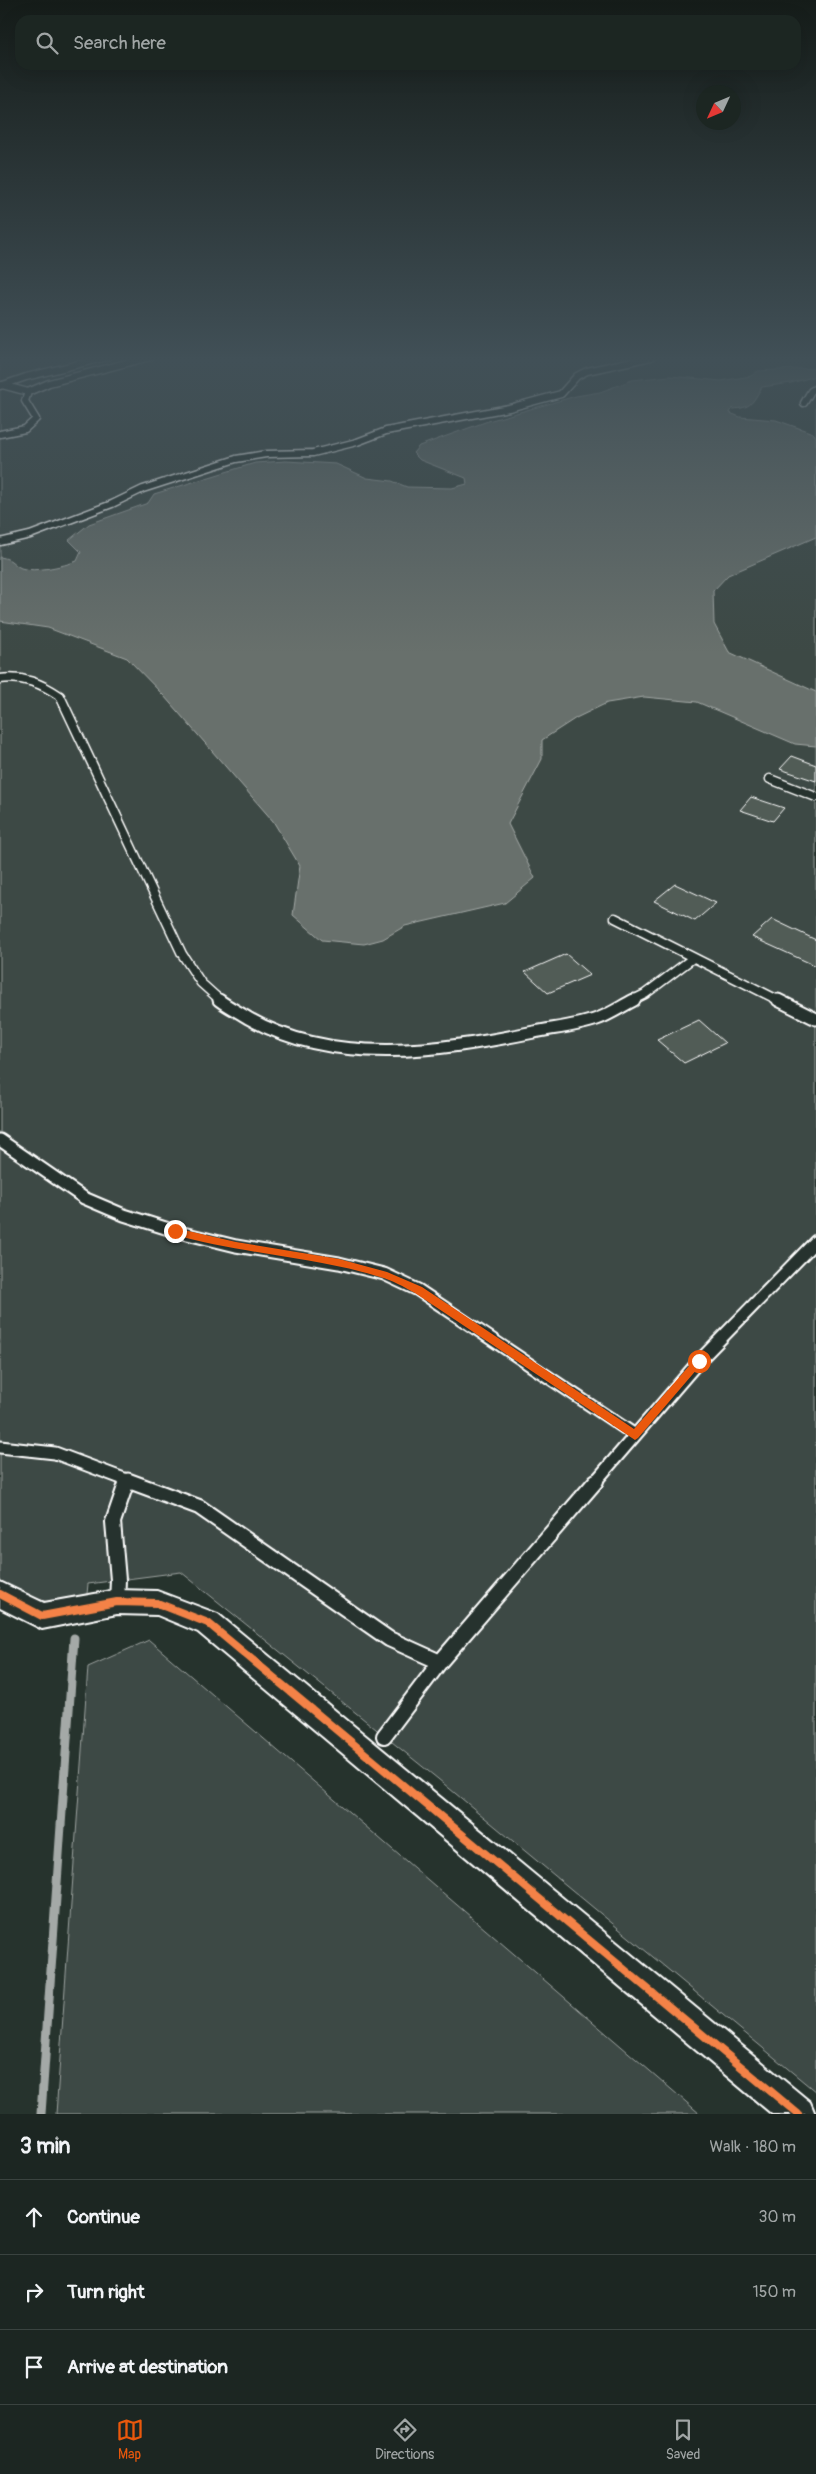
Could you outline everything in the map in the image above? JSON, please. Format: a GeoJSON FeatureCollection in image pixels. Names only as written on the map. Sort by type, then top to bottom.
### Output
{"type":"FeatureCollection","features":[{"type":"Feature","properties":{"kind":"street"},"geometry":{"type":"LineString","coordinates":[[0,1594],[42,1616],[117,1602],[157,1603],[208,1623],[798,2114]]}},
{"type":"Feature","properties":{"kind":"lane"},"geometry":{"type":"LineString","coordinates":[[0,542],[30,535],[112,504],[137,491],[236,459],[256,456]]}},
{"type":"Feature","properties":{"kind":"lane"},"geometry":{"type":"LineString","coordinates":[[0,679],[26,678],[42,684],[60,696],[182,954],[201,983],[224,1004],[261,1025],[302,1041],[329,1046],[379,1050],[432,1050],[597,1019],[645,994],[693,958]]}},
{"type":"Feature","properties":{"kind":"lane"},"geometry":{"type":"LineString","coordinates":[[770,779],[816,796]]}},
{"type":"Feature","properties":{"kind":"lane"},"geometry":{"type":"LineString","coordinates":[[615,918],[816,1019]]}},
{"type":"Feature","properties":{"kind":"lane"},"geometry":{"type":"LineString","coordinates":[[0,1140],[84,1198],[124,1215],[175,1231],[236,1246],[339,1263],[384,1274],[418,1290],[635,1435]]}},
{"type":"Feature","properties":{"kind":"lane"},"geometry":{"type":"LineString","coordinates":[[384,1736],[440,1662],[699,1361],[816,1241]]}},
{"type":"Feature","properties":{"kind":"lane"},"geometry":{"type":"LineString","coordinates":[[0,1447],[55,1453],[199,1507],[389,1639],[440,1662]]}},
{"type":"Feature","properties":{"kind":"lane"},"geometry":{"type":"LineString","coordinates":[[117,1602],[118,1580],[113,1522],[128,1480]]}},
{"type":"Feature","properties":{"kind":"shaded area"},"geometry":{"type":"Polygon","coordinates":[[[0,456],[816,456],[816,2092],[438,1779],[181,1572],[88,1584],[87,1594],[51,1603],[12,1591],[0,1581],[0,456]]]}},
{"type":"Feature","properties":{"kind":"shaded area"},"geometry":{"type":"Polygon","coordinates":[[[416,456],[816,456],[816,537],[728,575],[713,591],[714,624],[729,652],[816,692],[816,746],[795,744],[697,702],[644,697],[607,703],[576,718],[542,740],[542,759],[508,824],[535,878],[505,903],[405,926],[383,939],[364,944],[322,940],[293,915],[300,866],[273,821],[164,696],[127,658],[48,628],[0,621],[0,557],[8,559],[21,568],[33,570],[57,567],[77,561],[81,552],[69,540],[89,524],[148,503],[154,494],[255,463],[286,461],[336,464],[367,478],[392,481],[407,487],[452,488],[467,484],[466,478],[420,460],[416,456]]]}},
{"type":"Feature","properties":{"kind":"shaded area"},"geometry":{"type":"Polygon","coordinates":[[[149,1640],[700,2114],[56,2114],[88,1667],[149,1640]]]}},
{"type":"Feature","properties":{"kind":"building"},"geometry":{"type":"Polygon","coordinates":[[[792,756],[816,765],[816,781],[780,769],[792,756]]]}},
{"type":"Feature","properties":{"kind":"building"},"geometry":{"type":"Polygon","coordinates":[[[751,797],[784,808],[773,821],[740,810],[751,797]]]}},
{"type":"Feature","properties":{"kind":"building"},"geometry":{"type":"Polygon","coordinates":[[[675,884],[716,903],[695,921],[654,901],[675,884]]]}},
{"type":"Feature","properties":{"kind":"building"},"geometry":{"type":"Polygon","coordinates":[[[772,919],[816,940],[816,966],[752,937],[772,919]]]}},
{"type":"Feature","properties":{"kind":"building"},"geometry":{"type":"Polygon","coordinates":[[[566,954],[590,975],[548,993],[525,972],[566,954]]]}},
{"type":"Feature","properties":{"kind":"building"},"geometry":{"type":"Polygon","coordinates":[[[699,1020],[725,1043],[684,1063],[657,1040],[699,1020]]]}},
{"type":"Feature","properties":{"kind":"waterway"},"geometry":{"type":"LineString","coordinates":[[41,2114],[74,1638]]}},
{"type":"Feature","properties":{"kind":"cycle path"},"geometry":{"type":"LineString","coordinates":[[0,1594],[42,1616],[117,1602],[157,1603],[208,1623],[798,2114]]}},
{"type":"Feature","properties":{"kind":"route"},"geometry":{"type":"LineString","coordinates":[[175,1231],[236,1246],[339,1263],[384,1274],[418,1290],[635,1435],[699,1361]]}}]}
